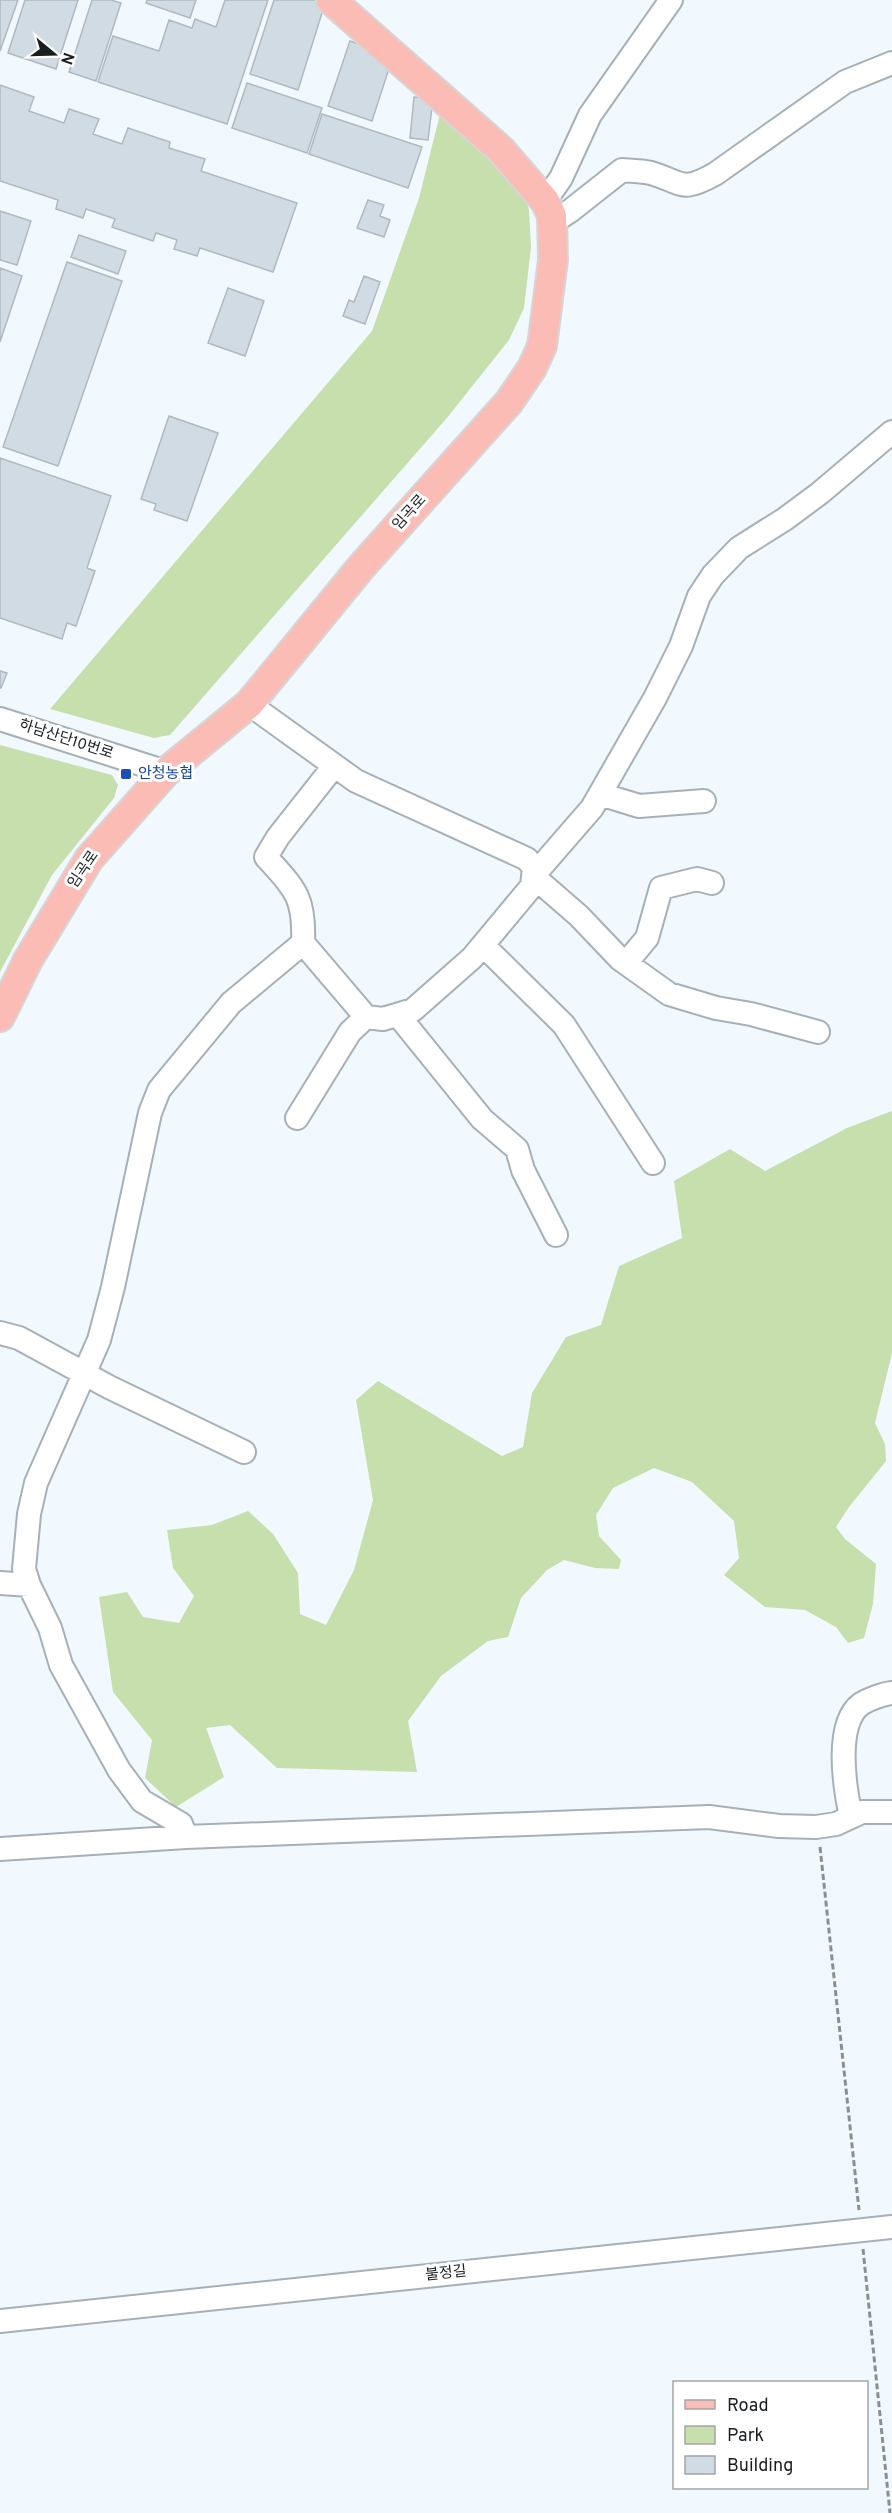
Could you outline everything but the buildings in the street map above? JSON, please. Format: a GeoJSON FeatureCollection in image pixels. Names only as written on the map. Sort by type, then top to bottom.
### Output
{"type":"FeatureCollection","features":[{"type":"Feature","properties":{"kind":"main road"},"geometry":{"type":"LineString","coordinates":[[331,0],[501,150],[549,211]]}},
{"type":"Feature","properties":{"kind":"main road","name":"임곡로"},"geometry":{"type":"LineString","coordinates":[[0,1017],[28,960],[89,859],[166,772],[249,705],[362,566],[521,387],[542,346],[554,260],[549,211]]}},
{"type":"Feature","properties":{"kind":"street"},"geometry":{"type":"LineString","coordinates":[[671,0],[590,115],[561,178],[549,211],[570,212],[622,170],[651,173],[674,183],[695,185],[715,174],[845,82],[892,63]]}},
{"type":"Feature","properties":{"kind":"street"},"geometry":{"type":"LineString","coordinates":[[533,876],[592,808],[654,698],[681,646],[699,596],[713,575],[739,548],[811,499],[892,432]]}},
{"type":"Feature","properties":{"kind":"street"},"geometry":{"type":"LineString","coordinates":[[249,705],[356,781],[527,859],[534,868],[532,886],[472,958],[412,1010],[383,1019],[366,1017],[303,943],[304,921],[301,900],[266,857],[278,837],[334,766]]}},
{"type":"Feature","properties":{"kind":"street","name":"하남산단10번로"},"geometry":{"type":"LineString","coordinates":[[0,719],[166,772]]}},
{"type":"Feature","properties":{"kind":"street"},"geometry":{"type":"LineString","coordinates":[[600,794],[639,806],[704,801]]}},
{"type":"Feature","properties":{"kind":"street"},"geometry":{"type":"LineString","coordinates":[[533,876],[579,916],[626,963],[669,994],[716,1008],[751,1014],[818,1032]]}},
{"type":"Feature","properties":{"kind":"street"},"geometry":{"type":"LineString","coordinates":[[626,963],[647,938],[661,888],[697,879],[712,884]]}},
{"type":"Feature","properties":{"kind":"street"},"geometry":{"type":"LineString","coordinates":[[186,1837],[181,1824],[142,1801],[119,1770],[61,1665],[45,1614],[29,1585],[24,1569],[29,1514],[36,1483],[99,1340],[113,1287],[150,1113],[159,1090],[231,1003],[303,943]]}},
{"type":"Feature","properties":{"kind":"street"},"geometry":{"type":"LineString","coordinates":[[483,945],[564,1024],[653,1162]]}},
{"type":"Feature","properties":{"kind":"street"},"geometry":{"type":"LineString","coordinates":[[398,1014],[482,1119],[517,1149],[527,1180],[556,1235]]}},
{"type":"Feature","properties":{"kind":"street"},"geometry":{"type":"LineString","coordinates":[[297,1118],[350,1032],[366,1017]]}},
{"type":"Feature","properties":{"kind":"street"},"geometry":{"type":"LineString","coordinates":[[0,1333],[19,1338],[244,1452]]}},
{"type":"Feature","properties":{"kind":"street"},"geometry":{"type":"LineString","coordinates":[[0,1583],[29,1585]]}},
{"type":"Feature","properties":{"kind":"street"},"geometry":{"type":"LineString","coordinates":[[851,1817],[845,1789],[844,1768],[845,1737],[848,1725],[853,1714],[862,1704],[892,1693]]}},
{"type":"Feature","properties":{"kind":"street"},"geometry":{"type":"LineString","coordinates":[[0,1849],[186,1837],[709,1817],[779,1826],[816,1827],[836,1824],[862,1812],[892,1812]]}},
{"type":"Feature","properties":{"kind":"street","name":"불정길"},"geometry":{"type":"LineString","coordinates":[[0,2322],[892,2227]]}},
{"type":"Feature","properties":{"kind":"path"},"geometry":{"type":"LineString","coordinates":[[816,1827],[890,2513]]}},
{"type":"Feature","properties":{"kind":"green space"},"geometry":{"type":"Polygon","coordinates":[[[445,94],[520,178],[529,210],[531,247],[524,308],[509,340],[446,419],[170,735],[154,738],[50,709],[372,331],[419,198],[445,94]]]}},
{"type":"Feature","properties":{"kind":"green space"},"geometry":{"type":"Polygon","coordinates":[[[0,745],[112,775],[118,785],[114,798],[52,875],[0,972],[0,745]]]}},
{"type":"Feature","properties":{"kind":"green space"},"geometry":{"type":"Polygon","coordinates":[[[892,1111],[892,1353],[875,1423],[885,1444],[886,1461],[836,1527],[845,1539],[876,1564],[873,1604],[864,1638],[848,1643],[836,1627],[805,1610],[765,1607],[724,1575],[739,1558],[734,1521],[692,1482],[654,1468],[613,1488],[596,1515],[599,1536],[621,1560],[619,1569],[595,1568],[564,1560],[547,1570],[521,1598],[508,1637],[488,1641],[441,1676],[408,1721],[417,1772],[277,1768],[230,1725],[206,1728],[224,1777],[176,1807],[145,1778],[152,1740],[113,1692],[99,1597],[127,1592],[143,1617],[179,1623],[194,1596],[173,1568],[167,1530],[212,1525],[248,1511],[273,1534],[298,1573],[300,1614],[326,1625],[354,1570],[373,1500],[356,1400],[378,1381],[502,1456],[523,1447],[532,1393],[566,1337],[601,1325],[619,1266],[682,1238],[674,1181],[730,1149],[765,1171],[847,1128],[892,1111]]]}},
{"type":"Feature","properties":{"kind":"place","name":"안청농협"},"geometry":{"type":"Point","coordinates":[126,774]}}]}
